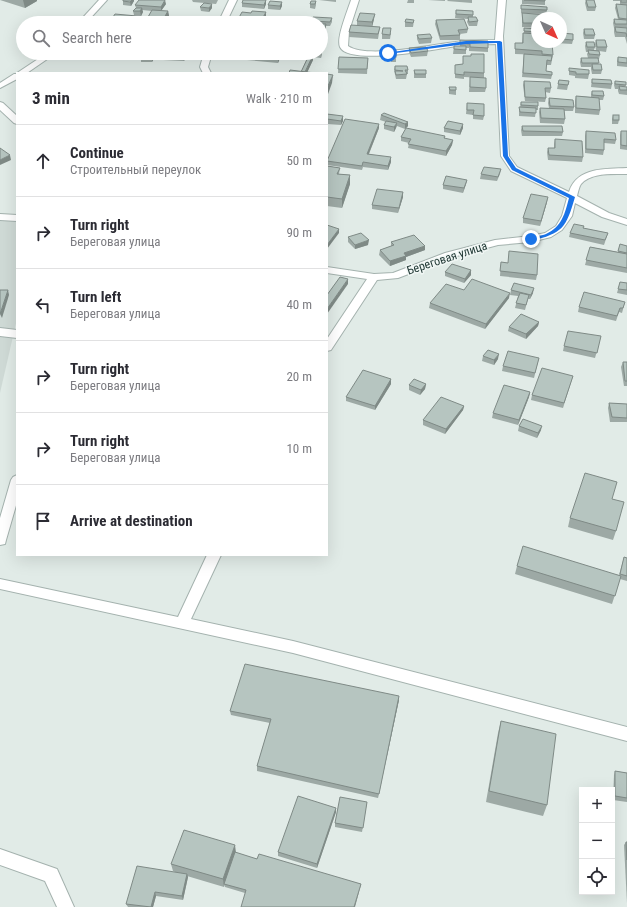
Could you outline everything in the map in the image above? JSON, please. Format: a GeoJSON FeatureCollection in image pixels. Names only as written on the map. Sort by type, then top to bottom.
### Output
{"type":"FeatureCollection","features":[{"type":"Feature","properties":{"kind":"street"},"geometry":{"type":"LineString","coordinates":[[88,16],[103,0]]}},
{"type":"Feature","properties":{"kind":"street"},"geometry":{"type":"LineString","coordinates":[[225,16],[233,0]]}},
{"type":"Feature","properties":{"kind":"street"},"geometry":{"type":"LineString","coordinates":[[355,0],[343,43],[345,48],[352,53],[381,53],[466,43],[500,42]]}},
{"type":"Feature","properties":{"kind":"street"},"geometry":{"type":"LineString","coordinates":[[502,0],[500,42],[506,156],[514,169],[572,197],[592,209],[618,220],[627,222]]}},
{"type":"Feature","properties":{"kind":"street"},"geometry":{"type":"LineString","coordinates":[[23,72],[41,60]]}},
{"type":"Feature","properties":{"kind":"street"},"geometry":{"type":"LineString","coordinates":[[206,60],[204,67],[206,72]]}},
{"type":"Feature","properties":{"kind":"street"},"geometry":{"type":"LineString","coordinates":[[0,86],[16,77]]}},
{"type":"Feature","properties":{"kind":"street"},"geometry":{"type":"LineString","coordinates":[[0,105],[16,120]]}},
{"type":"Feature","properties":{"kind":"street","name":"Береговая улица"},"geometry":{"type":"LineString","coordinates":[[328,270],[374,277],[394,276],[449,255],[498,242],[531,239],[548,235],[560,228],[567,216],[577,183],[585,177],[599,173],[627,171]]}},
{"type":"Feature","properties":{"kind":"street"},"geometry":{"type":"LineString","coordinates":[[0,217],[16,218]]}},
{"type":"Feature","properties":{"kind":"street"},"geometry":{"type":"LineString","coordinates":[[328,346],[374,277]]}},
{"type":"Feature","properties":{"kind":"street"},"geometry":{"type":"LineString","coordinates":[[0,332],[16,334]]}},
{"type":"Feature","properties":{"kind":"street"},"geometry":{"type":"LineString","coordinates":[[0,540],[16,484]]}},
{"type":"Feature","properties":{"kind":"street"},"geometry":{"type":"LineString","coordinates":[[182,622],[214,556]]}},
{"type":"Feature","properties":{"kind":"street"},"geometry":{"type":"LineString","coordinates":[[0,584],[182,622],[301,649],[627,734]]}},
{"type":"Feature","properties":{"kind":"street"},"geometry":{"type":"LineString","coordinates":[[0,857],[51,875],[66,907]]}},
{"type":"Feature","properties":{"kind":"shaded area"},"geometry":{"type":"Polygon","coordinates":[[[0,220],[16,221],[16,323],[0,393],[0,220]]]}},
{"type":"Feature","properties":{"kind":"building"},"geometry":{"type":"Polygon","coordinates":[[[123,0],[132,0],[130,2],[123,0]]]}},
{"type":"Feature","properties":{"kind":"building"},"geometry":{"type":"Polygon","coordinates":[[[139,0],[165,0],[161,7],[135,5],[139,0]]]}},
{"type":"Feature","properties":{"kind":"building"},"geometry":{"type":"Polygon","coordinates":[[[243,0],[266,0],[264,5],[242,3],[243,0]]]}},
{"type":"Feature","properties":{"kind":"building"},"geometry":{"type":"Polygon","coordinates":[[[524,0],[545,0],[545,1],[524,0]]]}},
{"type":"Feature","properties":{"kind":"building"},"geometry":{"type":"Polygon","coordinates":[[[586,0],[594,0],[596,7],[588,7],[586,0]]]}},
{"type":"Feature","properties":{"kind":"building"},"geometry":{"type":"Polygon","coordinates":[[[621,0],[627,0],[627,2],[621,2],[621,0]]]}},
{"type":"Feature","properties":{"kind":"building"},"geometry":{"type":"Polygon","coordinates":[[[270,1],[282,2],[280,6],[268,5],[270,1]]]}},
{"type":"Feature","properties":{"kind":"building"},"geometry":{"type":"Polygon","coordinates":[[[311,1],[316,1],[315,4],[310,4],[311,1]]]}},
{"type":"Feature","properties":{"kind":"building"},"geometry":{"type":"Polygon","coordinates":[[[204,3],[212,4],[209,8],[200,7],[204,3]]]}},
{"type":"Feature","properties":{"kind":"building"},"geometry":{"type":"Polygon","coordinates":[[[616,4],[627,5],[627,19],[619,18],[616,4]]]}},
{"type":"Feature","properties":{"kind":"building"},"geometry":{"type":"Polygon","coordinates":[[[521,5],[547,7],[547,10],[521,9],[521,5]]]}},
{"type":"Feature","properties":{"kind":"building"},"geometry":{"type":"Polygon","coordinates":[[[136,8],[142,8],[140,11],[133,11],[136,8]]]}},
{"type":"Feature","properties":{"kind":"building"},"geometry":{"type":"Polygon","coordinates":[[[152,10],[168,11],[165,16],[149,16],[152,10]]]}},
{"type":"Feature","properties":{"kind":"building"},"geometry":{"type":"Polygon","coordinates":[[[456,10],[473,11],[473,15],[456,14],[456,10]]]}},
{"type":"Feature","properties":{"kind":"building"},"geometry":{"type":"Polygon","coordinates":[[[252,11],[266,12],[264,16],[240,16],[242,12],[251,13],[252,11]]]}},
{"type":"Feature","properties":{"kind":"building"},"geometry":{"type":"Polygon","coordinates":[[[360,13],[375,14],[372,22],[357,21],[360,13]]]}},
{"type":"Feature","properties":{"kind":"building"},"geometry":{"type":"Polygon","coordinates":[[[522,13],[531,14],[531,23],[523,23],[522,13]]]}},
{"type":"Feature","properties":{"kind":"building"},"geometry":{"type":"Polygon","coordinates":[[[115,14],[137,16],[114,16],[115,14]]]}},
{"type":"Feature","properties":{"kind":"building"},"geometry":{"type":"Polygon","coordinates":[[[468,17],[476,17],[478,21],[469,22],[468,17]]]}},
{"type":"Feature","properties":{"kind":"building"},"geometry":{"type":"Polygon","coordinates":[[[328,18],[332,18],[330,22],[328,22],[328,18]]]}},
{"type":"Feature","properties":{"kind":"building"},"geometry":{"type":"Polygon","coordinates":[[[406,19],[414,20],[413,23],[405,22],[406,19]]]}},
{"type":"Feature","properties":{"kind":"building"},"geometry":{"type":"Polygon","coordinates":[[[464,19],[468,29],[458,30],[460,35],[440,36],[436,20],[464,19]]]}},
{"type":"Feature","properties":{"kind":"building"},"geometry":{"type":"Polygon","coordinates":[[[614,19],[627,20],[627,24],[615,24],[614,19]]]}},
{"type":"Feature","properties":{"kind":"building"},"geometry":{"type":"Polygon","coordinates":[[[351,25],[380,27],[378,34],[349,32],[351,25]]]}},
{"type":"Feature","properties":{"kind":"building"},"geometry":{"type":"Polygon","coordinates":[[[615,27],[627,28],[627,37],[626,33],[616,32],[615,27]]]}},
{"type":"Feature","properties":{"kind":"building"},"geometry":{"type":"Polygon","coordinates":[[[383,28],[391,28],[390,35],[382,34],[383,28]]]}},
{"type":"Feature","properties":{"kind":"building"},"geometry":{"type":"Polygon","coordinates":[[[524,28],[531,29],[531,32],[524,31],[524,28]]]}},
{"type":"Feature","properties":{"kind":"building"},"geometry":{"type":"Polygon","coordinates":[[[584,29],[593,29],[595,35],[585,35],[584,29]]]}},
{"type":"Feature","properties":{"kind":"building"},"geometry":{"type":"Polygon","coordinates":[[[523,33],[531,34],[531,48],[552,48],[553,55],[542,54],[542,51],[515,49],[515,43],[523,43],[523,33]]]}},
{"type":"Feature","properties":{"kind":"building"},"geometry":{"type":"Polygon","coordinates":[[[430,34],[432,38],[419,39],[417,35],[430,34]]]}},
{"type":"Feature","properties":{"kind":"building"},"geometry":{"type":"Polygon","coordinates":[[[567,34],[573,34],[573,40],[567,40],[567,34]]]}},
{"type":"Feature","properties":{"kind":"building"},"geometry":{"type":"Polygon","coordinates":[[[460,40],[488,41],[488,48],[470,47],[470,44],[460,43],[460,40]]]}},
{"type":"Feature","properties":{"kind":"building"},"geometry":{"type":"Polygon","coordinates":[[[596,40],[605,40],[607,47],[597,47],[596,40]]]}},
{"type":"Feature","properties":{"kind":"building"},"geometry":{"type":"Polygon","coordinates":[[[586,42],[594,42],[595,47],[587,47],[586,42]]]}},
{"type":"Feature","properties":{"kind":"building"},"geometry":{"type":"Polygon","coordinates":[[[454,46],[466,46],[466,50],[454,49],[454,46]]]}},
{"type":"Feature","properties":{"kind":"building"},"geometry":{"type":"Polygon","coordinates":[[[426,47],[428,51],[411,53],[409,48],[426,47]]]}},
{"type":"Feature","properties":{"kind":"building"},"geometry":{"type":"Polygon","coordinates":[[[588,50],[599,51],[600,55],[589,54],[588,50]]]}},
{"type":"Feature","properties":{"kind":"building"},"geometry":{"type":"Polygon","coordinates":[[[391,53],[396,53],[396,57],[391,57],[391,53]]]}},
{"type":"Feature","properties":{"kind":"building"},"geometry":{"type":"Polygon","coordinates":[[[471,54],[484,54],[484,73],[464,72],[464,75],[455,74],[455,65],[463,64],[463,56],[471,56],[471,54]]]}},
{"type":"Feature","properties":{"kind":"building"},"geometry":{"type":"Polygon","coordinates":[[[524,54],[552,56],[551,61],[547,60],[546,71],[552,72],[552,75],[523,73],[524,54]]]}},
{"type":"Feature","properties":{"kind":"building"},"geometry":{"type":"Polygon","coordinates":[[[339,57],[368,58],[367,69],[338,69],[339,57]]]}},
{"type":"Feature","properties":{"kind":"building"},"geometry":{"type":"Polygon","coordinates":[[[618,57],[627,58],[627,63],[618,62],[618,57]]]}},
{"type":"Feature","properties":{"kind":"building"},"geometry":{"type":"Polygon","coordinates":[[[581,58],[598,58],[599,63],[582,63],[581,58]]]}},
{"type":"Feature","properties":{"kind":"building"},"geometry":{"type":"Polygon","coordinates":[[[307,60],[311,60],[305,72],[301,72],[307,60]]]}},
{"type":"Feature","properties":{"kind":"building"},"geometry":{"type":"Polygon","coordinates":[[[592,64],[601,64],[602,70],[593,70],[592,64]]]}},
{"type":"Feature","properties":{"kind":"building"},"geometry":{"type":"Polygon","coordinates":[[[395,66],[407,66],[408,70],[405,70],[407,74],[396,75],[395,71],[403,71],[395,70],[395,66]]]}},
{"type":"Feature","properties":{"kind":"building"},"geometry":{"type":"Polygon","coordinates":[[[569,68],[589,70],[589,74],[576,74],[576,72],[569,71],[569,68]]]}},
{"type":"Feature","properties":{"kind":"building"},"geometry":{"type":"Polygon","coordinates":[[[290,70],[307,72],[289,72],[290,70]]]}},
{"type":"Feature","properties":{"kind":"building"},"geometry":{"type":"Polygon","coordinates":[[[414,70],[426,70],[426,74],[415,74],[414,70]]]}},
{"type":"Feature","properties":{"kind":"building"},"geometry":{"type":"Polygon","coordinates":[[[328,74],[333,75],[328,86],[328,74]]]}},
{"type":"Feature","properties":{"kind":"building"},"geometry":{"type":"Polygon","coordinates":[[[470,77],[486,78],[486,88],[470,87],[470,77]]]}},
{"type":"Feature","properties":{"kind":"building"},"geometry":{"type":"Polygon","coordinates":[[[592,79],[611,80],[612,84],[592,83],[592,79]]]}},
{"type":"Feature","properties":{"kind":"building"},"geometry":{"type":"Polygon","coordinates":[[[559,80],[569,81],[568,85],[558,84],[559,80]]]}},
{"type":"Feature","properties":{"kind":"building"},"geometry":{"type":"Polygon","coordinates":[[[524,81],[550,82],[551,88],[545,88],[546,98],[525,97],[524,81]]]}},
{"type":"Feature","properties":{"kind":"building"},"geometry":{"type":"Polygon","coordinates":[[[615,81],[626,82],[626,85],[615,84],[615,81]]]}},
{"type":"Feature","properties":{"kind":"building"},"geometry":{"type":"Polygon","coordinates":[[[619,86],[627,87],[627,90],[620,90],[619,86]]]}},
{"type":"Feature","properties":{"kind":"building"},"geometry":{"type":"Polygon","coordinates":[[[449,87],[456,87],[456,90],[450,90],[449,87]]]}},
{"type":"Feature","properties":{"kind":"building"},"geometry":{"type":"Polygon","coordinates":[[[592,91],[603,91],[604,96],[592,95],[592,91]]]}},
{"type":"Feature","properties":{"kind":"building"},"geometry":{"type":"Polygon","coordinates":[[[576,96],[599,98],[600,110],[576,108],[576,96]]]}},
{"type":"Feature","properties":{"kind":"building"},"geometry":{"type":"Polygon","coordinates":[[[549,98],[573,100],[574,107],[550,106],[549,98]]]}},
{"type":"Feature","properties":{"kind":"building"},"geometry":{"type":"Polygon","coordinates":[[[521,102],[538,102],[538,106],[521,105],[521,102]]]}},
{"type":"Feature","properties":{"kind":"building"},"geometry":{"type":"Polygon","coordinates":[[[467,103],[484,104],[484,116],[473,115],[474,110],[467,110],[467,103]]]}},
{"type":"Feature","properties":{"kind":"building"},"geometry":{"type":"Polygon","coordinates":[[[519,107],[536,108],[536,113],[520,112],[519,107]]]}},
{"type":"Feature","properties":{"kind":"building"},"geometry":{"type":"Polygon","coordinates":[[[540,108],[564,109],[565,119],[541,118],[540,108]]]}},
{"type":"Feature","properties":{"kind":"building"},"geometry":{"type":"Polygon","coordinates":[[[384,113],[408,122],[405,124],[381,115],[384,113]]]}},
{"type":"Feature","properties":{"kind":"building"},"geometry":{"type":"Polygon","coordinates":[[[328,114],[343,116],[341,121],[328,119],[328,114]]]}},
{"type":"Feature","properties":{"kind":"building"},"geometry":{"type":"Polygon","coordinates":[[[613,115],[619,115],[619,120],[613,120],[613,115]]]}},
{"type":"Feature","properties":{"kind":"building"},"geometry":{"type":"Polygon","coordinates":[[[345,119],[379,124],[367,154],[391,157],[388,166],[363,162],[362,166],[328,161],[345,119]]]}},
{"type":"Feature","properties":{"kind":"building"},"geometry":{"type":"Polygon","coordinates":[[[386,121],[397,123],[394,127],[384,125],[386,121]]]}},
{"type":"Feature","properties":{"kind":"building"},"geometry":{"type":"Polygon","coordinates":[[[448,121],[463,124],[460,131],[444,128],[448,121]]]}},
{"type":"Feature","properties":{"kind":"building"},"geometry":{"type":"Polygon","coordinates":[[[522,126],[562,126],[563,132],[523,131],[522,126]]]}},
{"type":"Feature","properties":{"kind":"building"},"geometry":{"type":"Polygon","coordinates":[[[406,128],[445,136],[444,138],[453,140],[446,151],[408,144],[411,139],[401,137],[406,128]]]}},
{"type":"Feature","properties":{"kind":"building"},"geometry":{"type":"Polygon","coordinates":[[[586,131],[615,133],[616,140],[604,139],[604,150],[586,149],[586,131]]]}},
{"type":"Feature","properties":{"kind":"building"},"geometry":{"type":"Polygon","coordinates":[[[621,131],[627,131],[627,146],[621,145],[621,131]]]}},
{"type":"Feature","properties":{"kind":"building"},"geometry":{"type":"Polygon","coordinates":[[[555,139],[582,141],[583,157],[549,155],[548,148],[555,148],[555,139]]]}},
{"type":"Feature","properties":{"kind":"building"},"geometry":{"type":"Polygon","coordinates":[[[0,148],[10,155],[0,160],[0,148]]]}},
{"type":"Feature","properties":{"kind":"building"},"geometry":{"type":"Polygon","coordinates":[[[328,166],[340,168],[337,174],[350,175],[342,199],[328,197],[328,166]]]}},
{"type":"Feature","properties":{"kind":"building"},"geometry":{"type":"Polygon","coordinates":[[[484,167],[501,169],[498,177],[481,174],[484,167]]]}},
{"type":"Feature","properties":{"kind":"building"},"geometry":{"type":"Polygon","coordinates":[[[446,176],[467,180],[464,188],[443,185],[446,176]]]}},
{"type":"Feature","properties":{"kind":"building"},"geometry":{"type":"Polygon","coordinates":[[[377,189],[403,192],[399,208],[372,205],[377,189]]]}},
{"type":"Feature","properties":{"kind":"building"},"geometry":{"type":"Polygon","coordinates":[[[531,194],[548,197],[541,221],[523,218],[531,194]]]}},
{"type":"Feature","properties":{"kind":"building"},"geometry":{"type":"Polygon","coordinates":[[[574,224],[584,226],[583,228],[608,233],[605,240],[570,233],[574,224]]]}},
{"type":"Feature","properties":{"kind":"building"},"geometry":{"type":"Polygon","coordinates":[[[328,225],[339,229],[328,244],[328,225]]]}},
{"type":"Feature","properties":{"kind":"building"},"geometry":{"type":"Polygon","coordinates":[[[361,233],[369,240],[355,245],[348,237],[361,233]]]}},
{"type":"Feature","properties":{"kind":"building"},"geometry":{"type":"Polygon","coordinates":[[[414,235],[425,246],[404,253],[406,256],[390,261],[380,250],[394,245],[391,242],[414,235]]]}},
{"type":"Feature","properties":{"kind":"building"},"geometry":{"type":"Polygon","coordinates":[[[620,244],[627,246],[627,253],[618,251],[620,244]]]}},
{"type":"Feature","properties":{"kind":"building"},"geometry":{"type":"Polygon","coordinates":[[[590,247],[627,254],[627,268],[586,260],[590,247]]]}},
{"type":"Feature","properties":{"kind":"building"},"geometry":{"type":"Polygon","coordinates":[[[509,251],[538,254],[537,275],[500,271],[501,262],[508,263],[509,251]]]}},
{"type":"Feature","properties":{"kind":"building"},"geometry":{"type":"Polygon","coordinates":[[[452,264],[471,270],[465,279],[445,272],[452,264]]]}},
{"type":"Feature","properties":{"kind":"building"},"geometry":{"type":"Polygon","coordinates":[[[340,277],[348,279],[328,308],[328,294],[340,277]]]}},
{"type":"Feature","properties":{"kind":"building"},"geometry":{"type":"Polygon","coordinates":[[[472,279],[510,293],[486,324],[430,303],[446,284],[464,290],[472,279]]]}},
{"type":"Feature","properties":{"kind":"building"},"geometry":{"type":"Polygon","coordinates":[[[620,282],[627,283],[627,290],[618,289],[620,282]]]}},
{"type":"Feature","properties":{"kind":"building"},"geometry":{"type":"Polygon","coordinates":[[[514,283],[534,288],[531,295],[511,290],[514,283]]]}},
{"type":"Feature","properties":{"kind":"building"},"geometry":{"type":"Polygon","coordinates":[[[0,290],[8,290],[0,314],[0,290]]]}},
{"type":"Feature","properties":{"kind":"building"},"geometry":{"type":"Polygon","coordinates":[[[584,292],[625,302],[623,308],[620,308],[617,316],[579,307],[584,292]]]}},
{"type":"Feature","properties":{"kind":"building"},"geometry":{"type":"Polygon","coordinates":[[[520,293],[529,295],[526,305],[516,303],[520,293]]]}},
{"type":"Feature","properties":{"kind":"building"},"geometry":{"type":"Polygon","coordinates":[[[521,314],[539,322],[526,334],[509,327],[521,314]]]}},
{"type":"Feature","properties":{"kind":"building"},"geometry":{"type":"Polygon","coordinates":[[[568,331],[601,336],[597,353],[564,346],[568,331]]]}},
{"type":"Feature","properties":{"kind":"building"},"geometry":{"type":"Polygon","coordinates":[[[488,350],[499,354],[494,360],[483,356],[488,350]]]}},
{"type":"Feature","properties":{"kind":"building"},"geometry":{"type":"Polygon","coordinates":[[[508,351],[539,358],[535,373],[503,366],[508,351]]]}},
{"type":"Feature","properties":{"kind":"building"},"geometry":{"type":"Polygon","coordinates":[[[623,362],[627,362],[627,381],[625,381],[623,362]]]}},
{"type":"Feature","properties":{"kind":"building"},"geometry":{"type":"Polygon","coordinates":[[[542,368],[573,376],[564,403],[532,395],[542,368]]]}},
{"type":"Feature","properties":{"kind":"building"},"geometry":{"type":"Polygon","coordinates":[[[363,370],[391,379],[375,406],[346,397],[363,370]]]}},
{"type":"Feature","properties":{"kind":"building"},"geometry":{"type":"Polygon","coordinates":[[[414,379],[426,384],[421,390],[409,385],[414,379]]]}},
{"type":"Feature","properties":{"kind":"building"},"geometry":{"type":"Polygon","coordinates":[[[504,385],[530,392],[519,420],[493,413],[504,385]]]}},
{"type":"Feature","properties":{"kind":"building"},"geometry":{"type":"Polygon","coordinates":[[[441,397],[464,406],[446,429],[423,420],[441,397]]]}},
{"type":"Feature","properties":{"kind":"building"},"geometry":{"type":"Polygon","coordinates":[[[609,403],[627,404],[627,418],[612,417],[609,403]]]}},
{"type":"Feature","properties":{"kind":"building"},"geometry":{"type":"Polygon","coordinates":[[[523,419],[542,426],[538,433],[519,426],[523,419]]]}},
{"type":"Feature","properties":{"kind":"building"},"geometry":{"type":"Polygon","coordinates":[[[585,473],[617,482],[612,499],[624,502],[616,531],[570,518],[585,473]]]}},
{"type":"Feature","properties":{"kind":"building"},"geometry":{"type":"Polygon","coordinates":[[[523,546],[621,576],[615,596],[517,566],[523,546]]]}},
{"type":"Feature","properties":{"kind":"building"},"geometry":{"type":"Polygon","coordinates":[[[624,557],[627,558],[627,576],[620,574],[624,557]]]}},
{"type":"Feature","properties":{"kind":"building"},"geometry":{"type":"Polygon","coordinates":[[[245,664],[399,696],[379,794],[257,766],[271,719],[230,711],[245,664]]]}},
{"type":"Feature","properties":{"kind":"building"},"geometry":{"type":"Polygon","coordinates":[[[501,721],[556,734],[547,805],[489,791],[501,721]]]}},
{"type":"Feature","properties":{"kind":"building"},"geometry":{"type":"Polygon","coordinates":[[[615,771],[627,773],[627,798],[615,796],[615,771]]]}},
{"type":"Feature","properties":{"kind":"building"},"geometry":{"type":"Polygon","coordinates":[[[298,796],[336,808],[317,864],[278,852],[298,796]]]}},
{"type":"Feature","properties":{"kind":"building"},"geometry":{"type":"Polygon","coordinates":[[[340,797],[367,802],[363,828],[335,823],[340,797]]]}},
{"type":"Feature","properties":{"kind":"building"},"geometry":{"type":"Polygon","coordinates":[[[184,830],[235,845],[223,879],[171,864],[184,830]]]}},
{"type":"Feature","properties":{"kind":"building"},"geometry":{"type":"Polygon","coordinates":[[[235,852],[257,859],[259,854],[361,884],[354,907],[241,907],[246,890],[224,884],[235,852]]]}},
{"type":"Feature","properties":{"kind":"building"},"geometry":{"type":"Polygon","coordinates":[[[137,866],[187,874],[182,896],[155,892],[151,907],[126,904],[137,866]]]}},
{"type":"Feature","properties":{"kind":"route"},"geometry":{"type":"LineString","coordinates":[[388,53],[466,43],[500,42],[506,156],[514,169],[572,197],[567,216],[560,228],[548,235],[531,239]]}}]}
